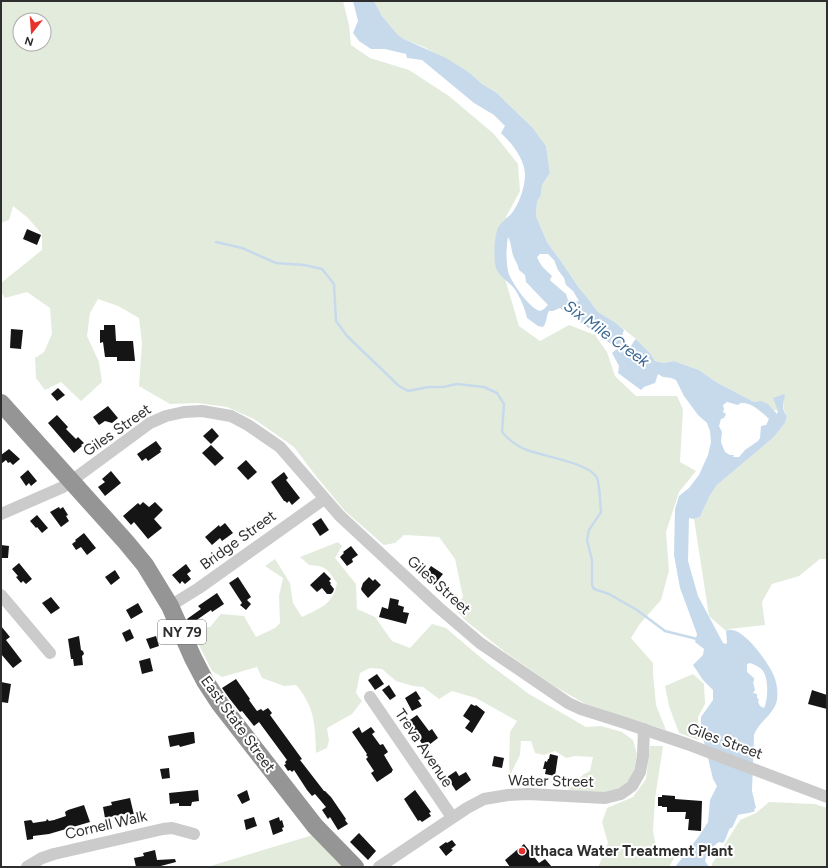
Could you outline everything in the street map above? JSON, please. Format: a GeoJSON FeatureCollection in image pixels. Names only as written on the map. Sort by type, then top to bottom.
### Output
{"type":"FeatureCollection","features":[{"type":"Feature","properties":{"kind":"highway","name":"East State Street"},"geometry":{"type":"LineString","coordinates":[[1,403],[145,565],[170,606],[193,658],[205,681],[220,704],[314,826],[355,867]]}},
{"type":"Feature","properties":{"kind":"street","name":"Giles Street"},"geometry":{"type":"LineString","coordinates":[[1,514],[71,482],[150,423],[166,416],[184,412],[202,411],[231,416],[264,435],[280,447],[340,516],[480,643],[568,704],[687,744],[827,797]]}},
{"type":"Feature","properties":{"kind":"street","name":"Bridge Street"},"geometry":{"type":"LineString","coordinates":[[170,606],[199,588],[324,498]]}},
{"type":"Feature","properties":{"kind":"street"},"geometry":{"type":"LineString","coordinates":[[1,595],[50,653]]}},
{"type":"Feature","properties":{"kind":"street","name":"Treva Avenue"},"geometry":{"type":"LineString","coordinates":[[370,697],[452,817]]}},
{"type":"Feature","properties":{"kind":"street","name":"Water Street"},"geometry":{"type":"LineString","coordinates":[[379,867],[452,817],[484,799],[493,796],[528,794],[605,798],[622,794],[632,786],[640,772],[643,760],[644,729]]}},
{"type":"Feature","properties":{"kind":"street","name":"Cornell Walk"},"geometry":{"type":"LineString","coordinates":[[26,867],[42,858],[54,854],[163,829],[172,828],[194,834]]}},
{"type":"Feature","properties":{"kind":"green space"},"geometry":{"type":"Polygon","coordinates":[[[1,1],[343,1],[349,25],[351,45],[370,58],[409,70],[449,96],[494,134],[518,164],[520,191],[506,217],[498,255],[519,326],[540,341],[569,325],[595,335],[607,352],[615,376],[636,396],[677,396],[683,409],[680,462],[696,471],[679,492],[666,532],[669,571],[661,600],[639,625],[631,638],[653,663],[656,705],[666,730],[589,706],[554,686],[505,652],[466,621],[454,608],[463,597],[455,559],[439,537],[404,535],[395,543],[384,545],[345,511],[294,447],[254,419],[227,407],[197,403],[170,404],[139,386],[142,343],[139,318],[118,306],[98,299],[90,313],[87,336],[99,362],[102,382],[81,401],[61,382],[45,390],[36,378],[35,358],[44,352],[52,334],[50,308],[27,292],[5,298],[1,292],[1,283],[42,250],[42,234],[27,217],[13,206],[9,220],[1,223],[1,1]]]}},
{"type":"Feature","properties":{"kind":"green space"},"geometry":{"type":"Polygon","coordinates":[[[374,1],[827,1],[827,559],[820,559],[799,576],[772,584],[762,602],[765,625],[729,629],[726,631],[709,616],[694,519],[700,517],[709,497],[717,485],[774,437],[785,423],[787,416],[783,403],[784,394],[778,411],[773,410],[765,403],[754,402],[716,382],[699,370],[674,361],[664,363],[655,361],[651,354],[636,339],[616,323],[598,312],[579,288],[547,242],[536,216],[537,202],[541,195],[542,185],[550,173],[546,146],[533,128],[497,93],[482,84],[470,73],[424,47],[398,35],[382,16],[374,1]]]}},
{"type":"Feature","properties":{"kind":"green space"},"geometry":{"type":"Polygon","coordinates":[[[338,542],[342,546],[335,558],[356,584],[357,609],[375,617],[392,641],[410,648],[432,624],[446,628],[486,662],[529,694],[586,727],[601,726],[622,732],[633,740],[637,754],[633,776],[620,789],[600,795],[565,793],[584,774],[590,771],[593,757],[575,756],[566,758],[555,751],[544,755],[535,753],[531,741],[521,741],[520,755],[510,775],[510,732],[517,721],[476,698],[452,691],[439,699],[423,687],[396,681],[382,669],[370,668],[360,673],[356,693],[362,701],[352,714],[327,728],[329,740],[327,748],[316,753],[313,717],[307,701],[296,685],[284,686],[262,678],[257,667],[222,677],[212,671],[188,623],[199,627],[210,627],[221,614],[244,616],[256,637],[275,628],[280,623],[279,596],[283,578],[265,566],[275,559],[290,583],[293,603],[302,617],[320,608],[329,601],[337,583],[326,569],[320,566],[309,565],[300,557],[338,542]]]}},
{"type":"Feature","properties":{"kind":"green space"},"geometry":{"type":"Polygon","coordinates":[[[693,674],[704,684],[705,704],[698,717],[698,740],[679,733],[669,706],[665,686],[693,674]]]}},
{"type":"Feature","properties":{"kind":"green space"},"geometry":{"type":"Polygon","coordinates":[[[650,746],[663,746],[655,799],[653,831],[656,847],[679,849],[669,867],[599,867],[608,843],[602,822],[607,808],[633,797],[646,779],[650,746]]]}},
{"type":"Feature","properties":{"kind":"green space"},"geometry":{"type":"Polygon","coordinates":[[[769,802],[815,804],[827,808],[827,867],[712,867],[712,864],[740,820],[756,813],[769,802]]]}},
{"type":"Feature","properties":{"kind":"green space"},"geometry":{"type":"Polygon","coordinates":[[[313,835],[344,867],[207,867],[313,835]]]}},
{"type":"Feature","properties":{"kind":"water","name":"Six Mile Creek"},"geometry":{"type":"Polygon","coordinates":[[[353,1],[374,1],[382,16],[398,35],[446,58],[470,73],[482,84],[497,93],[533,128],[546,146],[550,173],[542,185],[541,195],[537,202],[536,216],[547,242],[579,288],[598,312],[616,323],[624,330],[621,339],[631,346],[636,339],[651,354],[655,361],[664,363],[674,361],[699,370],[716,382],[754,402],[761,401],[768,404],[777,414],[778,411],[773,398],[784,394],[785,397],[783,407],[787,416],[785,423],[774,437],[717,485],[709,497],[700,517],[694,519],[689,518],[688,561],[698,596],[723,643],[727,643],[726,631],[732,630],[739,632],[753,645],[766,662],[777,685],[777,700],[773,710],[759,726],[754,735],[752,791],[756,808],[754,809],[755,811],[738,815],[723,843],[719,842],[709,852],[705,861],[709,867],[675,867],[708,822],[710,800],[717,786],[713,779],[701,729],[701,717],[713,700],[713,690],[703,680],[693,665],[703,655],[704,649],[695,642],[697,634],[680,588],[674,555],[675,509],[679,496],[689,488],[699,475],[708,455],[711,442],[710,431],[707,423],[698,415],[684,396],[676,380],[663,377],[658,374],[655,383],[644,387],[641,390],[618,373],[619,366],[612,353],[617,349],[560,308],[549,311],[543,327],[538,326],[527,318],[524,306],[516,291],[500,275],[495,264],[494,251],[498,228],[516,206],[522,193],[525,179],[523,164],[520,158],[501,133],[505,126],[494,115],[474,103],[422,60],[407,58],[406,54],[385,49],[371,49],[359,41],[353,33],[358,21],[353,1]],[[508,237],[506,254],[507,267],[512,281],[531,305],[540,311],[544,309],[548,305],[526,282],[525,275],[519,270],[508,237]],[[540,254],[537,257],[542,266],[552,276],[550,280],[566,294],[568,300],[573,302],[579,301],[573,291],[566,285],[564,278],[558,270],[554,260],[548,254],[540,254]],[[727,402],[723,405],[723,412],[726,414],[724,418],[721,419],[719,426],[722,432],[721,442],[725,452],[730,455],[734,455],[733,457],[739,457],[745,450],[758,441],[760,438],[761,426],[766,425],[769,419],[749,404],[741,403],[738,405],[727,402]],[[750,663],[747,664],[747,672],[754,678],[753,682],[755,690],[753,693],[757,694],[760,706],[764,708],[767,690],[765,675],[757,666],[750,663]]]}},
{"type":"Feature","properties":{"kind":"building"},"geometry":{"type":"Polygon","coordinates":[[[27,229],[41,235],[37,245],[23,239],[27,229]]]}},
{"type":"Feature","properties":{"kind":"building"},"geometry":{"type":"Polygon","coordinates":[[[104,325],[115,325],[116,341],[133,341],[135,361],[117,361],[117,357],[105,357],[103,342],[100,343],[100,330],[104,330],[104,325]]]}},
{"type":"Feature","properties":{"kind":"building"},"geometry":{"type":"Polygon","coordinates":[[[11,329],[23,330],[21,349],[10,348],[11,329]]]}},
{"type":"Feature","properties":{"kind":"building"},"geometry":{"type":"Polygon","coordinates":[[[58,388],[65,395],[57,401],[51,394],[58,388]]]}},
{"type":"Feature","properties":{"kind":"building"},"geometry":{"type":"Polygon","coordinates":[[[108,406],[118,418],[112,423],[105,421],[99,425],[93,417],[108,406]]]}},
{"type":"Feature","properties":{"kind":"building"},"geometry":{"type":"Polygon","coordinates":[[[57,415],[68,427],[66,429],[76,439],[78,437],[84,443],[74,453],[48,423],[57,415]]]}},
{"type":"Feature","properties":{"kind":"building"},"geometry":{"type":"Polygon","coordinates":[[[212,428],[219,436],[211,444],[203,436],[212,428]]]}},
{"type":"Feature","properties":{"kind":"building"},"geometry":{"type":"Polygon","coordinates":[[[156,441],[162,449],[160,450],[161,452],[148,461],[146,458],[142,461],[137,454],[156,441]]]}},
{"type":"Feature","properties":{"kind":"building"},"geometry":{"type":"Polygon","coordinates":[[[211,445],[224,458],[215,466],[202,453],[211,445]]]}},
{"type":"Feature","properties":{"kind":"building"},"geometry":{"type":"Polygon","coordinates":[[[9,449],[20,459],[13,465],[10,462],[8,463],[6,460],[1,464],[1,455],[9,449]]]}},
{"type":"Feature","properties":{"kind":"building"},"geometry":{"type":"Polygon","coordinates":[[[246,460],[257,472],[248,480],[237,468],[246,460]]]}},
{"type":"Feature","properties":{"kind":"building"},"geometry":{"type":"Polygon","coordinates":[[[28,470],[37,481],[31,486],[29,483],[26,486],[20,477],[28,470]]]}},
{"type":"Feature","properties":{"kind":"building"},"geometry":{"type":"Polygon","coordinates":[[[111,471],[121,483],[105,496],[98,487],[105,482],[102,479],[111,471]]]}},
{"type":"Feature","properties":{"kind":"building"},"geometry":{"type":"Polygon","coordinates":[[[284,472],[288,478],[286,480],[300,498],[292,505],[289,501],[287,503],[284,501],[271,482],[284,472]]]}},
{"type":"Feature","properties":{"kind":"building"},"geometry":{"type":"Polygon","coordinates":[[[143,502],[149,507],[155,502],[163,510],[154,519],[162,528],[148,539],[134,522],[131,525],[123,516],[138,503],[140,505],[143,502]]]}},
{"type":"Feature","properties":{"kind":"building"},"geometry":{"type":"Polygon","coordinates":[[[59,507],[60,509],[63,507],[68,515],[66,516],[69,521],[61,527],[50,512],[59,507]]]}},
{"type":"Feature","properties":{"kind":"building"},"geometry":{"type":"Polygon","coordinates":[[[37,515],[48,528],[42,533],[30,521],[37,515]]]}},
{"type":"Feature","properties":{"kind":"building"},"geometry":{"type":"Polygon","coordinates":[[[321,518],[329,530],[320,536],[312,524],[321,518]]]}},
{"type":"Feature","properties":{"kind":"building"},"geometry":{"type":"Polygon","coordinates":[[[225,523],[233,533],[222,541],[220,538],[212,545],[205,537],[219,525],[220,527],[225,523]]]}},
{"type":"Feature","properties":{"kind":"building"},"geometry":{"type":"Polygon","coordinates":[[[84,533],[96,548],[87,555],[81,547],[76,550],[72,544],[84,533]]]}},
{"type":"Feature","properties":{"kind":"building"},"geometry":{"type":"Polygon","coordinates":[[[1,545],[9,546],[8,558],[1,558],[1,545]]]}},
{"type":"Feature","properties":{"kind":"building"},"geometry":{"type":"Polygon","coordinates":[[[351,546],[358,555],[352,559],[353,562],[347,566],[340,557],[344,553],[343,552],[351,546]]]}},
{"type":"Feature","properties":{"kind":"building"},"geometry":{"type":"Polygon","coordinates":[[[19,563],[32,579],[26,584],[23,581],[21,583],[16,577],[18,576],[12,569],[19,563]]]}},
{"type":"Feature","properties":{"kind":"building"},"geometry":{"type":"Polygon","coordinates":[[[186,564],[191,571],[187,574],[191,579],[185,584],[182,581],[180,584],[172,575],[186,564]]]}},
{"type":"Feature","properties":{"kind":"building"},"geometry":{"type":"Polygon","coordinates":[[[431,566],[443,574],[434,585],[423,577],[431,566]]]}},
{"type":"Feature","properties":{"kind":"building"},"geometry":{"type":"Polygon","coordinates":[[[115,570],[120,578],[111,585],[105,577],[115,570]]]}},
{"type":"Feature","properties":{"kind":"building"},"geometry":{"type":"Polygon","coordinates":[[[324,572],[331,579],[329,581],[334,589],[331,594],[327,594],[322,588],[317,592],[310,585],[324,572]]]}},
{"type":"Feature","properties":{"kind":"building"},"geometry":{"type":"Polygon","coordinates":[[[238,577],[251,597],[247,600],[251,604],[246,610],[240,605],[242,603],[229,583],[238,577]]]}},
{"type":"Feature","properties":{"kind":"building"},"geometry":{"type":"Polygon","coordinates":[[[369,577],[373,581],[375,579],[381,585],[368,598],[361,589],[363,583],[369,577]]]}},
{"type":"Feature","properties":{"kind":"building"},"geometry":{"type":"Polygon","coordinates":[[[217,593],[224,604],[212,612],[211,610],[191,624],[187,619],[201,609],[198,606],[217,593]]]}},
{"type":"Feature","properties":{"kind":"building"},"geometry":{"type":"Polygon","coordinates":[[[51,597],[60,608],[51,614],[42,603],[51,597]]]}},
{"type":"Feature","properties":{"kind":"building"},"geometry":{"type":"Polygon","coordinates":[[[390,598],[399,600],[398,605],[404,607],[403,612],[409,613],[406,624],[379,617],[382,607],[388,609],[390,598]]]}},
{"type":"Feature","properties":{"kind":"building"},"geometry":{"type":"Polygon","coordinates":[[[138,603],[143,612],[131,619],[126,610],[138,603]]]}},
{"type":"Feature","properties":{"kind":"building"},"geometry":{"type":"Polygon","coordinates":[[[1,626],[10,637],[6,640],[22,661],[13,668],[1,654],[1,626]]]}},
{"type":"Feature","properties":{"kind":"building"},"geometry":{"type":"Polygon","coordinates":[[[130,629],[134,638],[126,642],[122,633],[130,629]]]}},
{"type":"Feature","properties":{"kind":"building"},"geometry":{"type":"Polygon","coordinates":[[[79,636],[81,650],[84,654],[82,656],[83,665],[74,666],[73,659],[71,659],[68,639],[79,636]]]}},
{"type":"Feature","properties":{"kind":"building"},"geometry":{"type":"Polygon","coordinates":[[[156,636],[159,646],[150,649],[146,639],[156,636]]]}},
{"type":"Feature","properties":{"kind":"building"},"geometry":{"type":"Polygon","coordinates":[[[150,658],[153,671],[142,674],[139,661],[150,658]]]}},
{"type":"Feature","properties":{"kind":"building"},"geometry":{"type":"Polygon","coordinates":[[[377,674],[384,684],[375,690],[368,680],[377,674]]]}},
{"type":"Feature","properties":{"kind":"building"},"geometry":{"type":"Polygon","coordinates":[[[236,679],[257,711],[261,709],[263,711],[268,708],[272,713],[270,715],[302,759],[300,760],[324,791],[331,797],[348,824],[338,830],[330,817],[328,819],[322,810],[326,807],[315,794],[312,796],[294,770],[292,772],[290,770],[288,771],[284,765],[286,764],[285,762],[287,760],[259,722],[254,726],[229,698],[222,688],[236,679]]]}},
{"type":"Feature","properties":{"kind":"building"},"geometry":{"type":"Polygon","coordinates":[[[1,682],[11,684],[8,703],[1,702],[1,682]]]}},
{"type":"Feature","properties":{"kind":"building"},"geometry":{"type":"Polygon","coordinates":[[[389,685],[396,696],[390,700],[382,690],[389,685]]]}},
{"type":"Feature","properties":{"kind":"building"},"geometry":{"type":"Polygon","coordinates":[[[812,690],[827,695],[827,709],[808,704],[812,690]]]}},
{"type":"Feature","properties":{"kind":"building"},"geometry":{"type":"Polygon","coordinates":[[[416,691],[421,699],[418,700],[422,706],[412,711],[405,698],[416,691]]]}},
{"type":"Feature","properties":{"kind":"building"},"geometry":{"type":"Polygon","coordinates":[[[471,704],[476,705],[485,712],[472,733],[465,728],[470,721],[463,716],[471,704]]]}},
{"type":"Feature","properties":{"kind":"building"},"geometry":{"type":"Polygon","coordinates":[[[417,715],[429,731],[432,729],[438,738],[425,748],[407,722],[417,715]]]}},
{"type":"Feature","properties":{"kind":"building"},"geometry":{"type":"Polygon","coordinates":[[[359,727],[362,733],[371,727],[375,732],[372,734],[380,745],[383,744],[388,752],[384,755],[393,770],[377,782],[371,773],[374,771],[366,759],[368,757],[366,755],[367,754],[352,732],[359,727]]]}},
{"type":"Feature","properties":{"kind":"building"},"geometry":{"type":"Polygon","coordinates":[[[194,732],[195,743],[180,747],[179,745],[170,747],[168,736],[194,732]]]}},
{"type":"Feature","properties":{"kind":"building"},"geometry":{"type":"Polygon","coordinates":[[[550,754],[558,756],[555,776],[545,774],[546,769],[543,769],[545,761],[547,762],[550,754]]]}},
{"type":"Feature","properties":{"kind":"building"},"geometry":{"type":"Polygon","coordinates":[[[494,756],[504,758],[502,768],[492,766],[494,756]]]}},
{"type":"Feature","properties":{"kind":"building"},"geometry":{"type":"Polygon","coordinates":[[[169,768],[170,778],[162,779],[160,769],[169,768]]]}},
{"type":"Feature","properties":{"kind":"building"},"geometry":{"type":"Polygon","coordinates":[[[456,771],[459,776],[466,772],[471,780],[456,791],[447,777],[456,771]]]}},
{"type":"Feature","properties":{"kind":"building"},"geometry":{"type":"Polygon","coordinates":[[[198,790],[199,801],[192,802],[191,806],[179,806],[179,803],[170,804],[169,793],[198,790]]]}},
{"type":"Feature","properties":{"kind":"building"},"geometry":{"type":"Polygon","coordinates":[[[247,790],[250,800],[242,804],[237,795],[247,790]]]}},
{"type":"Feature","properties":{"kind":"building"},"geometry":{"type":"Polygon","coordinates":[[[415,790],[431,812],[429,813],[431,816],[422,822],[420,820],[418,821],[404,799],[415,790]]]}},
{"type":"Feature","properties":{"kind":"building"},"geometry":{"type":"Polygon","coordinates":[[[662,795],[675,796],[675,799],[702,801],[701,831],[688,830],[689,819],[685,819],[686,812],[667,812],[667,807],[658,806],[658,797],[662,797],[662,795]]]}},
{"type":"Feature","properties":{"kind":"building"},"geometry":{"type":"Polygon","coordinates":[[[130,798],[134,815],[125,817],[125,814],[105,818],[103,807],[112,805],[111,802],[130,798]]]}},
{"type":"Feature","properties":{"kind":"building"},"geometry":{"type":"Polygon","coordinates":[[[84,805],[90,822],[49,834],[33,836],[33,839],[27,840],[24,821],[31,820],[33,823],[46,821],[47,819],[49,821],[54,820],[66,816],[65,812],[68,810],[84,805]]]}},
{"type":"Feature","properties":{"kind":"building"},"geometry":{"type":"Polygon","coordinates":[[[254,817],[257,826],[246,830],[244,820],[254,817]]]}},
{"type":"Feature","properties":{"kind":"building"},"geometry":{"type":"Polygon","coordinates":[[[279,817],[280,821],[282,820],[284,827],[282,828],[283,831],[273,835],[269,821],[279,817]]]}},
{"type":"Feature","properties":{"kind":"building"},"geometry":{"type":"Polygon","coordinates":[[[359,833],[376,851],[368,860],[350,842],[359,833]]]}},
{"type":"Feature","properties":{"kind":"building"},"geometry":{"type":"Polygon","coordinates":[[[452,840],[456,845],[446,856],[439,847],[452,840]]]}},
{"type":"Feature","properties":{"kind":"building","name":"Ithaca Water Treatment Plant"},"geometry":{"type":"Polygon","coordinates":[[[524,844],[539,863],[545,859],[552,867],[510,867],[505,860],[524,844]]]}},
{"type":"Feature","properties":{"kind":"building"},"geometry":{"type":"Polygon","coordinates":[[[155,850],[157,860],[175,859],[176,862],[157,867],[136,867],[134,858],[144,856],[143,853],[155,850]]]}},
{"type":"Feature","properties":{"kind":"waterway"},"geometry":{"type":"LineString","coordinates":[[216,242],[242,248],[276,263],[304,265],[322,269],[334,284],[336,321],[347,336],[399,386],[408,391],[457,384],[484,387],[497,393],[504,404],[502,432],[510,440],[519,447],[527,450],[576,464],[593,473],[597,478],[601,512],[589,530],[587,540],[592,560],[592,585],[594,589],[609,594],[637,610],[665,631],[697,639]]}},
{"type":"Feature","properties":{"kind":"place","name":"Ithaca Water Treatment Plant"},"geometry":{"type":"Point","coordinates":[522,851]}}]}
